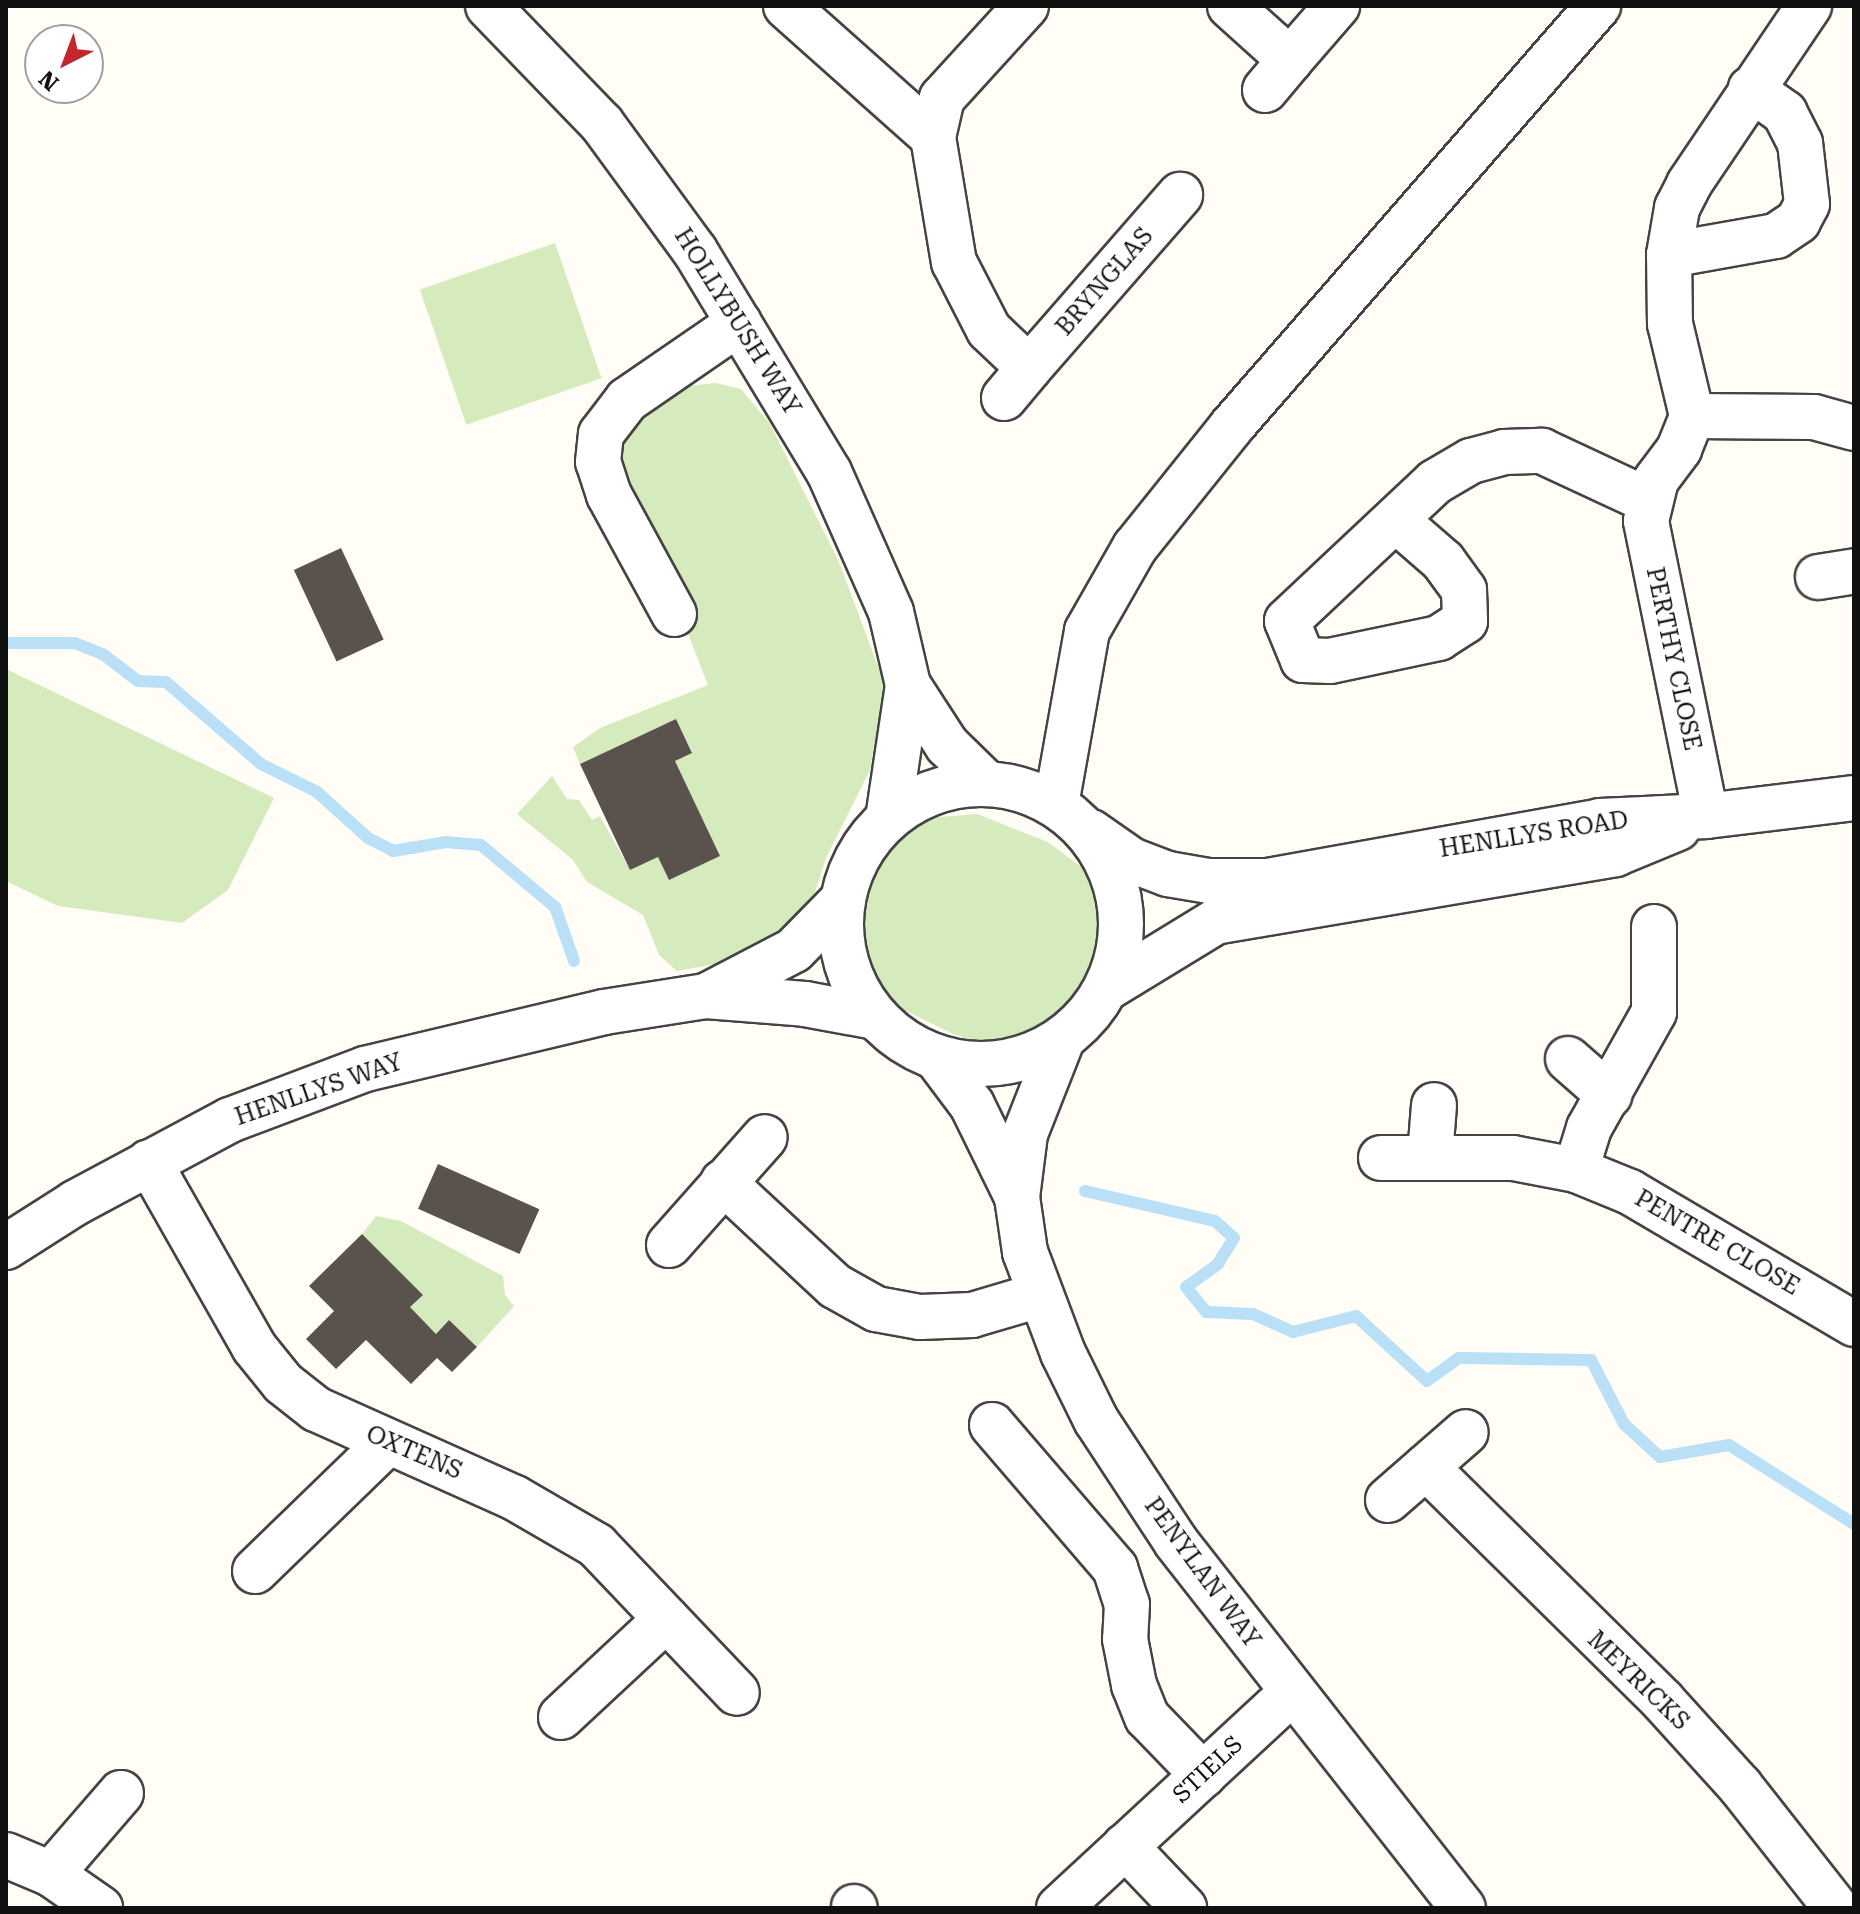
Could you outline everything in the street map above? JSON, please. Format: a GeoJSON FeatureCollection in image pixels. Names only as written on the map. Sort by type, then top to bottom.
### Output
{"type":"FeatureCollection","features":[{"type":"Feature","properties":{"kind":"street","name":"HOLLYBUSH WAY"},"geometry":{"type":"LineString","coordinates":[[488,6],[602,124],[695,251],[829,472],[891,612],[908,685],[947,745],[986,783]]}},
{"type":"Feature","properties":{"kind":"street"},"geometry":{"type":"LineString","coordinates":[[786,6],[933,137]]}},
{"type":"Feature","properties":{"kind":"street","name":"BRYNGLAS"},"geometry":{"type":"LineString","coordinates":[[1026,6],[942,98],[933,137],[954,262],[969,298],[1016,383],[1180,195]]}},
{"type":"Feature","properties":{"kind":"street"},"geometry":{"type":"LineString","coordinates":[[1230,6],[1278,75],[1337,6]]}},
{"type":"Feature","properties":{"kind":"street"},"geometry":{"type":"LineString","coordinates":[[1069,816],[1087,631],[1135,547],[1250,404],[1598,6]]}},
{"type":"Feature","properties":{"kind":"street"},"geometry":{"type":"LineString","coordinates":[[1809,6],[1751,89],[1677,208],[1669,255],[1670,324],[1692,416],[1814,417],[1854,428]]}},
{"type":"Feature","properties":{"kind":"street"},"geometry":{"type":"LineString","coordinates":[[1669,255],[1776,236],[1798,221],[1807,204],[1800,143],[1785,113],[1751,89]]}},
{"type":"Feature","properties":{"kind":"street"},"geometry":{"type":"LineString","coordinates":[[674,614],[609,495],[598,462],[601,434],[616,409],[662,372],[739,323]]}},
{"type":"Feature","properties":{"kind":"street","name":"PERTHY CLOSE"},"geometry":{"type":"LineString","coordinates":[[1692,416],[1649,501],[1649,547],[1706,816]]}},
{"type":"Feature","properties":{"kind":"street"},"geometry":{"type":"LineString","coordinates":[[1397,521],[1435,482],[1471,461],[1504,452],[1542,451],[1649,501]]}},
{"type":"Feature","properties":{"kind":"street","name":"HOLLYBUSH WAY"},"geometry":{"type":"LineString","coordinates":[[888,819],[908,685]]}},
{"type":"Feature","properties":{"kind":"street"},"geometry":{"type":"LineString","coordinates":[[986,783],[1022,790],[1069,816],[1103,854],[1119,898],[1119,956],[1107,988],[1084,1020],[1062,1040],[1026,1057],[988,1065],[936,1057],[894,1034],[876,1017],[846,962],[843,900],[859,855],[888,819],[928,795],[986,783]]}},
{"type":"Feature","properties":{"kind":"street"},"geometry":{"type":"LineString","coordinates":[[1706,816],[1854,798]]}},
{"type":"Feature","properties":{"kind":"street","name":"HENLLYS ROAD"},"geometry":{"type":"LineString","coordinates":[[1069,816],[1131,860],[1168,874],[1209,881],[1268,881],[1600,821],[1706,816]]}},
{"type":"Feature","properties":{"kind":"street","name":"HENLLYS ROAD"},"geometry":{"type":"LineString","coordinates":[[1107,988],[1215,922],[1615,854],[1706,816]]}},
{"type":"Feature","properties":{"kind":"street"},"geometry":{"type":"LineString","coordinates":[[706,996],[794,950],[843,900]]}},
{"type":"Feature","properties":{"kind":"street"},"geometry":{"type":"LineString","coordinates":[[1576,1170],[1589,1128],[1654,1012],[1654,927]]}},
{"type":"Feature","properties":{"kind":"street"},"geometry":{"type":"LineString","coordinates":[[706,996],[805,1004],[876,1017]]}},
{"type":"Feature","properties":{"kind":"street","name":"HENLLYS WAY"},"geometry":{"type":"LineString","coordinates":[[6,1247],[149,1162],[230,1120],[365,1069],[604,1012],[706,996]]}},
{"type":"Feature","properties":{"kind":"street","name":"PENYLAN WAY"},"geometry":{"type":"LineString","coordinates":[[1062,1040],[1025,1134],[1017,1197],[1025,1252],[1040,1295],[1096,1420],[1176,1542],[1291,1693],[1463,1908]]}},
{"type":"Feature","properties":{"kind":"street","name":"PENYLAN WAY"},"geometry":{"type":"LineString","coordinates":[[936,1057],[972,1105],[1017,1197]]}},
{"type":"Feature","properties":{"kind":"street"},"geometry":{"type":"LineString","coordinates":[[1568,1059],[1609,1095]]}},
{"type":"Feature","properties":{"kind":"street"},"geometry":{"type":"LineString","coordinates":[[1430,1156],[1434,1105]]}},
{"type":"Feature","properties":{"kind":"street"},"geometry":{"type":"LineString","coordinates":[[669,1245],[765,1137]]}},
{"type":"Feature","properties":{"kind":"street","name":"PENTRE CLOSE"},"geometry":{"type":"LineString","coordinates":[[1381,1158],[1513,1158],[1576,1170],[1630,1192],[1854,1324]]}},
{"type":"Feature","properties":{"kind":"street","name":"OXTENS"},"geometry":{"type":"LineString","coordinates":[[149,1162],[254,1347],[283,1383],[316,1409],[515,1498],[596,1545],[737,1693]]}},
{"type":"Feature","properties":{"kind":"street"},"geometry":{"type":"LineString","coordinates":[[723,1182],[835,1286],[876,1309],[920,1317],[972,1315],[1040,1295]]}},
{"type":"Feature","properties":{"kind":"street"},"geometry":{"type":"LineString","coordinates":[[992,1425],[1115,1568],[1127,1604],[1125,1639],[1134,1685],[1147,1717],[1203,1775]]}},
{"type":"Feature","properties":{"kind":"street"},"geometry":{"type":"LineString","coordinates":[[1388,1500],[1466,1432]]}},
{"type":"Feature","properties":{"kind":"street"},"geometry":{"type":"LineString","coordinates":[[255,1571],[388,1442]]}},
{"type":"Feature","properties":{"kind":"street","name":"MEYRICKS"},"geometry":{"type":"LineString","coordinates":[[1426,1467],[1663,1701],[1740,1786],[1836,1908]]}},
{"type":"Feature","properties":{"kind":"street"},"geometry":{"type":"LineString","coordinates":[[561,1717],[666,1619]]}},
{"type":"Feature","properties":{"kind":"street","name":"STIELS"},"geometry":{"type":"LineString","coordinates":[[1059,1908],[1291,1693]]}},
{"type":"Feature","properties":{"kind":"street"},"geometry":{"type":"LineString","coordinates":[[51,1874],[121,1793]]}},
{"type":"Feature","properties":{"kind":"street"},"geometry":{"type":"LineString","coordinates":[[1125,1846],[1184,1908]]}},
{"type":"Feature","properties":{"kind":"street"},"geometry":{"type":"LineString","coordinates":[[6,1855],[51,1874],[100,1908]]}},
{"type":"Feature","properties":{"kind":"green space"},"geometry":{"type":"Polygon","coordinates":[[[555,243],[602,378],[466,425],[420,290],[555,243]]]}},
{"type":"Feature","properties":{"kind":"green space"},"geometry":{"type":"Polygon","coordinates":[[[716,383],[741,389],[770,424],[839,562],[885,685],[870,770],[826,858],[815,892],[797,920],[782,936],[733,961],[677,971],[659,955],[643,915],[587,882],[573,860],[517,814],[552,776],[567,799],[579,800],[592,820],[600,816],[630,870],[658,857],[669,880],[719,856],[675,761],[692,752],[676,719],[580,764],[573,747],[600,728],[708,685],[679,611],[616,485],[617,453],[627,426],[689,386],[716,383]]]}},
{"type":"Feature","properties":{"kind":"green space"},"geometry":{"type":"Polygon","coordinates":[[[6,669],[274,798],[228,890],[182,923],[58,906],[6,881],[6,669]]]}},
{"type":"Feature","properties":{"kind":"green space"},"geometry":{"type":"Polygon","coordinates":[[[977,814],[1048,842],[1081,867],[1100,899],[1107,934],[1101,969],[1085,1000],[1063,1022],[1012,1043],[985,1044],[953,1034],[892,1004],[868,978],[858,942],[858,905],[867,874],[888,842],[907,828],[939,817],[977,814]]]}},
{"type":"Feature","properties":{"kind":"green space"},"geometry":{"type":"Polygon","coordinates":[[[376,1216],[401,1221],[503,1276],[505,1295],[514,1306],[477,1347],[449,1320],[436,1334],[410,1307],[422,1294],[362,1234],[376,1216]]]}},
{"type":"Feature","properties":{"kind":"building"},"geometry":{"type":"Polygon","coordinates":[[[341,548],[384,640],[337,662],[294,570],[341,548]]]}},
{"type":"Feature","properties":{"kind":"building"},"geometry":{"type":"Polygon","coordinates":[[[676,719],[692,753],[675,761],[720,856],[669,880],[658,857],[630,870],[580,764],[676,719]]]}},
{"type":"Feature","properties":{"kind":"building"},"geometry":{"type":"Polygon","coordinates":[[[438,1164],[539,1209],[519,1254],[418,1209],[438,1164]]]}},
{"type":"Feature","properties":{"kind":"building"},"geometry":{"type":"Polygon","coordinates":[[[362,1234],[423,1295],[410,1307],[436,1334],[449,1320],[477,1347],[452,1372],[437,1358],[411,1384],[366,1340],[336,1369],[306,1339],[334,1311],[309,1286],[362,1234]]]}},
{"type":"Feature","properties":{"kind":"waterway"},"geometry":{"type":"LineString","coordinates":[[6,643],[75,643],[104,655],[138,681],[166,682],[261,764],[317,792],[368,838],[393,851],[446,842],[481,845],[555,907],[574,961]]}},
{"type":"Feature","properties":{"kind":"waterway"},"geometry":{"type":"LineString","coordinates":[[1085,1191],[1215,1221],[1234,1238],[1218,1264],[1186,1287],[1206,1312],[1253,1314],[1293,1332],[1356,1316],[1427,1381],[1459,1358],[1591,1360],[1624,1424],[1660,1457],[1729,1445],[1854,1524]]}}]}
